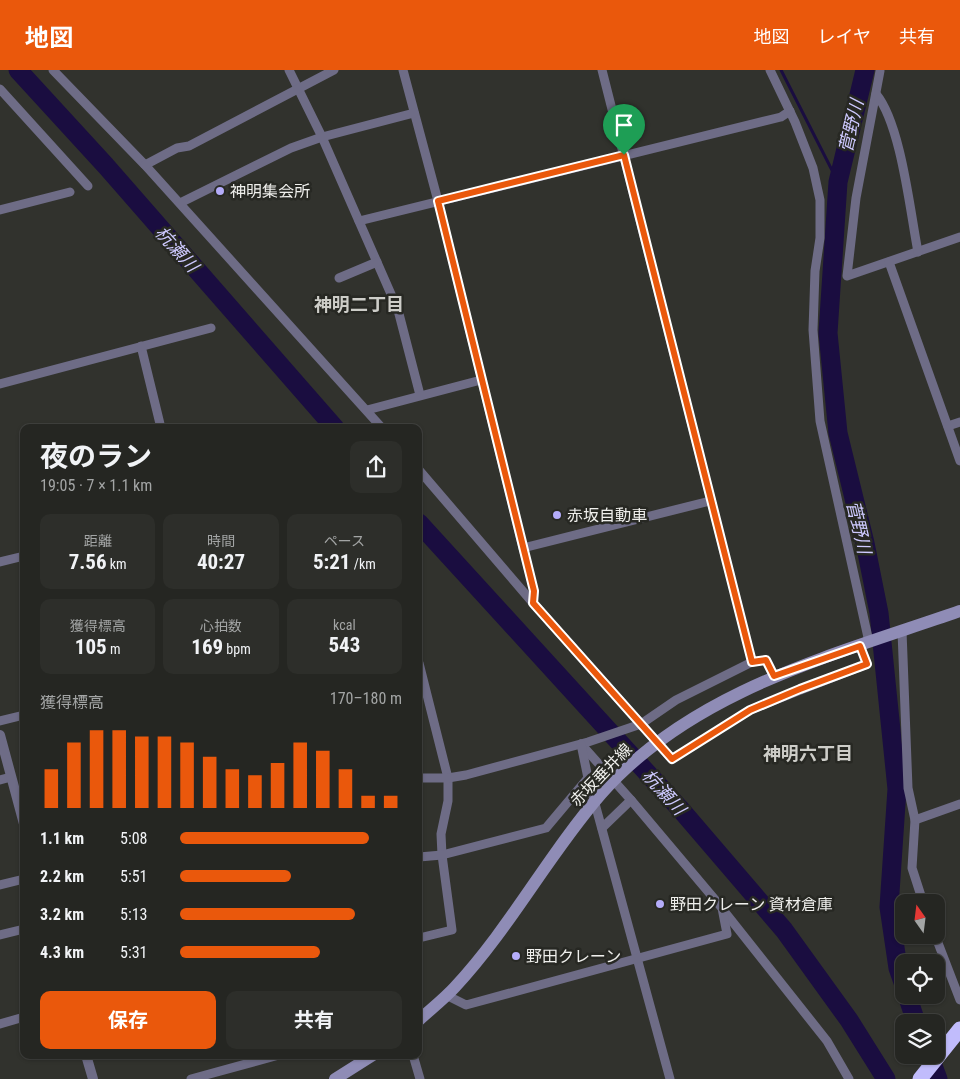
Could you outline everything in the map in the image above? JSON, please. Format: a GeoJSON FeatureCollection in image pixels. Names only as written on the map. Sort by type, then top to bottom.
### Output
{"type":"FeatureCollection","features":[{"type":"Feature","properties":{"kind":"highway"},"geometry":{"type":"LineString","coordinates":[[920,1079],[960,1029]]}},
{"type":"Feature","properties":{"kind":"highway"},"geometry":{"type":"LineString","coordinates":[[932,1079],[960,1042]]}},
{"type":"Feature","properties":{"kind":"main road","name":"赤坂垂井線"},"geometry":{"type":"LineString","coordinates":[[422,1017],[446,995],[495,939],[588,810],[636,760],[692,718],[774,676],[960,610]]}},
{"type":"Feature","properties":{"kind":"main road"},"geometry":{"type":"LineString","coordinates":[[335,1079],[367,1059]]}},
{"type":"Feature","properties":{"kind":"street"},"geometry":{"type":"LineString","coordinates":[[53,70],[180,203],[379,424]]}},
{"type":"Feature","properties":{"kind":"street"},"geometry":{"type":"LineString","coordinates":[[289,70],[322,138],[398,310],[420,395]]}},
{"type":"Feature","properties":{"kind":"street"},"geometry":{"type":"LineString","coordinates":[[145,165],[177,148],[189,146],[334,70]]}},
{"type":"Feature","properties":{"kind":"street"},"geometry":{"type":"LineString","coordinates":[[403,70],[438,201],[534,591],[533,603]]}},
{"type":"Feature","properties":{"kind":"street"},"geometry":{"type":"LineString","coordinates":[[602,70],[752,662]]}},
{"type":"Feature","properties":{"kind":"street"},"geometry":{"type":"LineString","coordinates":[[422,474],[637,726],[672,759],[750,710],[867,664],[820,421],[812,330],[815,271],[820,238],[820,200],[813,168],[790,111],[770,70]]}},
{"type":"Feature","properties":{"kind":"street"},"geometry":{"type":"LineString","coordinates":[[880,71],[856,198],[847,276],[960,237]]}},
{"type":"Feature","properties":{"kind":"street"},"geometry":{"type":"LineString","coordinates":[[0,89],[88,186]]}},
{"type":"Feature","properties":{"kind":"street"},"geometry":{"type":"LineString","coordinates":[[876,94],[884,103],[896,134],[918,252]]}},
{"type":"Feature","properties":{"kind":"street"},"geometry":{"type":"LineString","coordinates":[[359,221],[781,117],[790,111]]}},
{"type":"Feature","properties":{"kind":"street"},"geometry":{"type":"LineString","coordinates":[[180,203],[291,148],[414,113]]}},
{"type":"Feature","properties":{"kind":"street"},"geometry":{"type":"LineString","coordinates":[[0,210],[70,192]]}},
{"type":"Feature","properties":{"kind":"street"},"geometry":{"type":"LineString","coordinates":[[339,278],[377,262]]}},
{"type":"Feature","properties":{"kind":"street"},"geometry":{"type":"LineString","coordinates":[[889,262],[960,461]]}},
{"type":"Feature","properties":{"kind":"street"},"geometry":{"type":"LineString","coordinates":[[0,384],[211,328]]}},
{"type":"Feature","properties":{"kind":"street"},"geometry":{"type":"LineString","coordinates":[[141,346],[160,424]]}},
{"type":"Feature","properties":{"kind":"street"},"geometry":{"type":"LineString","coordinates":[[368,410],[481,380]]}},
{"type":"Feature","properties":{"kind":"street"},"geometry":{"type":"LineString","coordinates":[[948,426],[960,422]]}},
{"type":"Feature","properties":{"kind":"street"},"geometry":{"type":"LineString","coordinates":[[523,548],[710,501]]}},
{"type":"Feature","properties":{"kind":"street"},"geometry":{"type":"LineString","coordinates":[[0,562],[20,557]]}},
{"type":"Feature","properties":{"kind":"street"},"geometry":{"type":"LineString","coordinates":[[899,632],[908,788],[916,820],[912,868],[920,894]]}},
{"type":"Feature","properties":{"kind":"street"},"geometry":{"type":"LineString","coordinates":[[422,778],[448,778],[584,743],[637,726],[676,700],[752,662],[766,660],[774,676]]}},
{"type":"Feature","properties":{"kind":"street"},"geometry":{"type":"LineString","coordinates":[[422,678],[448,778],[448,800],[441,834],[452,930],[422,937]]}},
{"type":"Feature","properties":{"kind":"street"},"geometry":{"type":"LineString","coordinates":[[0,721],[20,716]]}},
{"type":"Feature","properties":{"kind":"street"},"geometry":{"type":"LineString","coordinates":[[0,735],[20,808]]}},
{"type":"Feature","properties":{"kind":"street"},"geometry":{"type":"LineString","coordinates":[[584,743],[588,778],[670,1079]]}},
{"type":"Feature","properties":{"kind":"street"},"geometry":{"type":"LineString","coordinates":[[584,743],[722,908],[827,1041],[849,1079]]}},
{"type":"Feature","properties":{"kind":"street"},"geometry":{"type":"LineString","coordinates":[[0,780],[11,777]]}},
{"type":"Feature","properties":{"kind":"street"},"geometry":{"type":"LineString","coordinates":[[422,856],[442,855],[546,828],[588,778]]}},
{"type":"Feature","properties":{"kind":"street"},"geometry":{"type":"LineString","coordinates":[[602,828],[630,800]]}},
{"type":"Feature","properties":{"kind":"street"},"geometry":{"type":"LineString","coordinates":[[916,820],[960,804]]}},
{"type":"Feature","properties":{"kind":"street"},"geometry":{"type":"LineString","coordinates":[[0,885],[20,880]]}},
{"type":"Feature","properties":{"kind":"street"},"geometry":{"type":"LineString","coordinates":[[446,995],[466,1005],[727,934],[722,908]]}},
{"type":"Feature","properties":{"kind":"street"},"geometry":{"type":"LineString","coordinates":[[0,935],[20,930]]}},
{"type":"Feature","properties":{"kind":"street"},"geometry":{"type":"LineString","coordinates":[[939,944],[958,984],[960,998]]}},
{"type":"Feature","properties":{"kind":"street"},"geometry":{"type":"LineString","coordinates":[[0,1024],[20,1018]]}},
{"type":"Feature","properties":{"kind":"street"},"geometry":{"type":"LineString","coordinates":[[87,1059],[92,1079]]}},
{"type":"Feature","properties":{"kind":"street"},"geometry":{"type":"LineString","coordinates":[[191,1079],[264,1059]]}},
{"type":"Feature","properties":{"kind":"street"},"geometry":{"type":"LineString","coordinates":[[414,1059],[420,1079]]}},
{"type":"Feature","properties":{"kind":"waterway","name":"杭瀬川"},"geometry":{"type":"LineString","coordinates":[[18,70],[106,166],[332,424]]}},
{"type":"Feature","properties":{"kind":"waterway"},"geometry":{"type":"LineString","coordinates":[[781,70],[838,182]]}},
{"type":"Feature","properties":{"kind":"waterway","name":"菅野川"},"geometry":{"type":"LineString","coordinates":[[865,70],[838,182],[828,333],[838,433],[865,543],[879,613],[897,789],[889,907],[896,954]]}},
{"type":"Feature","properties":{"kind":"waterway","name":"杭瀬川"},"geometry":{"type":"LineString","coordinates":[[422,526],[682,811],[784,930],[849,1020],[886,1079]]}},
{"type":"Feature","properties":{"kind":"waterway","name":"菅野川"},"geometry":{"type":"LineString","coordinates":[[910,1004],[913,1014]]}},
{"type":"Feature","properties":{"kind":"waterway","name":"菅野川"},"geometry":{"type":"LineString","coordinates":[[932,1064],[938,1079]]}},
{"type":"Feature","properties":{"kind":"place","name":"神明集会所"},"geometry":{"type":"Point","coordinates":[220,191]}},
{"type":"Feature","properties":{"kind":"place","name":"赤坂自動車"},"geometry":{"type":"Point","coordinates":[557,515]}},
{"type":"Feature","properties":{"kind":"place","name":"野田クレーン 資材倉庫"},"geometry":{"type":"Point","coordinates":[660,904]}},
{"type":"Feature","properties":{"kind":"place","name":"野田クレーン"},"geometry":{"type":"Point","coordinates":[516,956]}},
{"type":"Feature","properties":{"kind":"district","name":"神明二丁目"},"geometry":{"type":"Point","coordinates":[359,304]}},
{"type":"Feature","properties":{"kind":"district","name":"神明六丁目"},"geometry":{"type":"Point","coordinates":[808,753]}},
{"type":"Feature","properties":{"kind":"route"},"geometry":{"type":"LineString","coordinates":[[624,155],[710,502],[752,662],[766,660],[774,676],[860,646],[867,664],[750,710],[672,759],[533,603],[534,591],[438,201],[624,155]]}}]}
